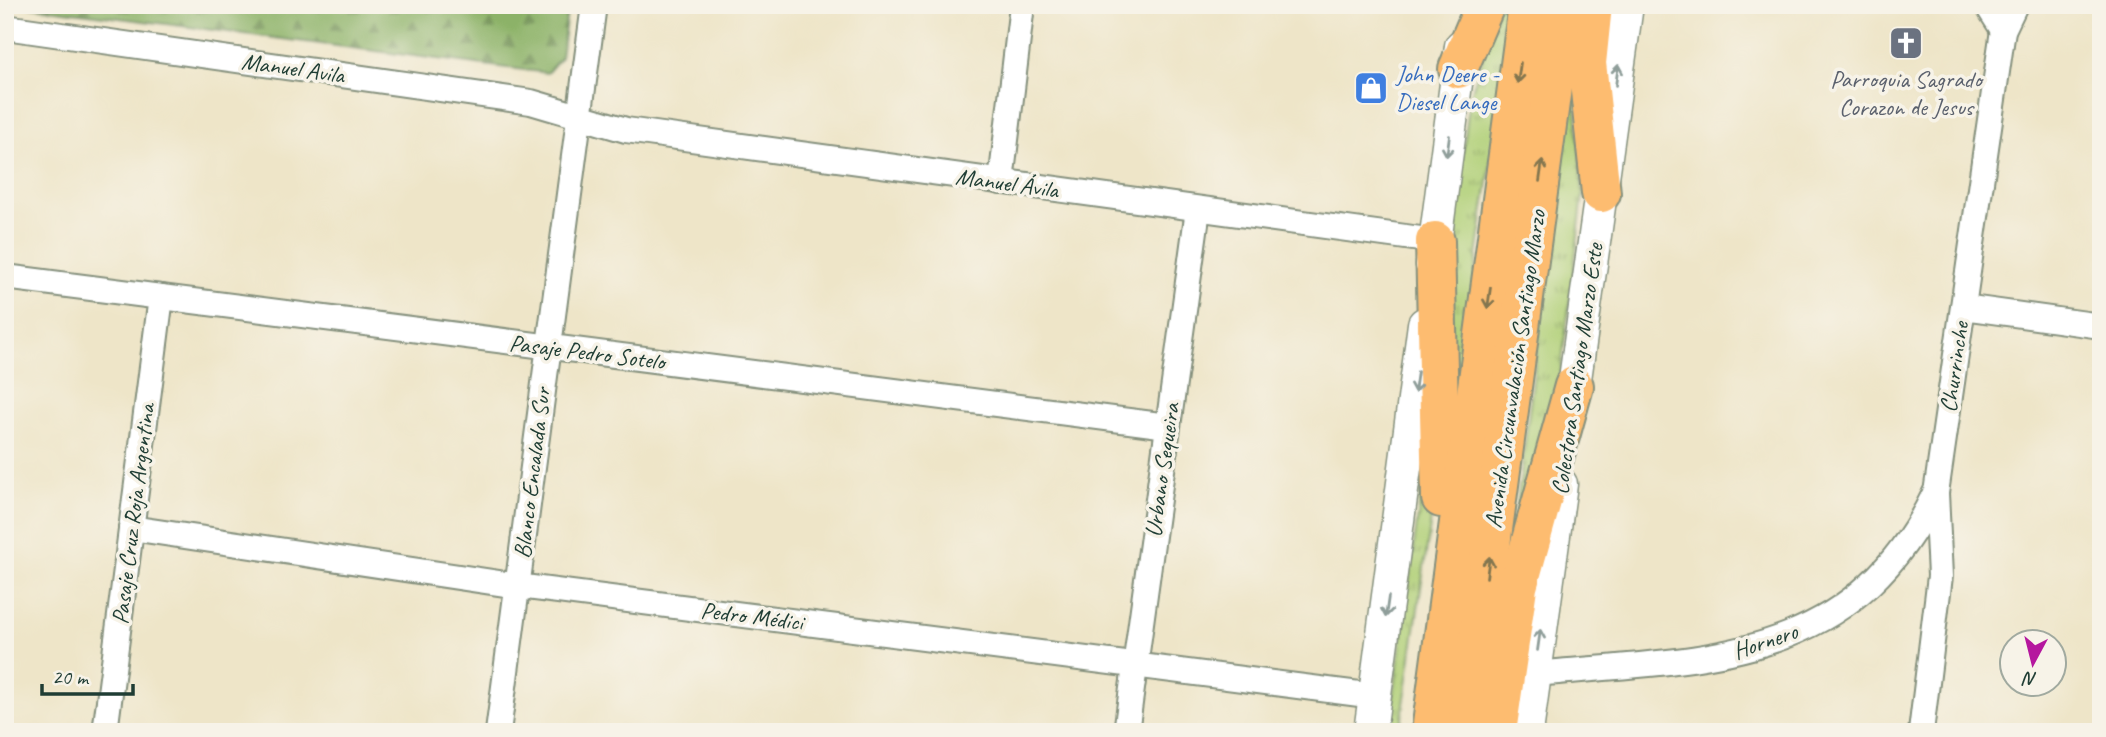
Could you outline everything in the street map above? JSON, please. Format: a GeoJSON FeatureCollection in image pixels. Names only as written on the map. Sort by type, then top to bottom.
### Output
{"type":"FeatureCollection","features":[{"type":"Feature","properties":{"kind":"highway"},"geometry":{"type":"LineString","coordinates":[[1458,69],[1485,5]]}},
{"type":"Feature","properties":{"kind":"highway","name":"Avenida Circunvalación Santiago Marzo"},"geometry":{"type":"LineString","coordinates":[[1431,732],[1528,5]]}},
{"type":"Feature","properties":{"kind":"highway","name":"Avenida Circunvalación Santiago Marzo"},"geometry":{"type":"LineString","coordinates":[[1466,732],[1563,5]]}},
{"type":"Feature","properties":{"kind":"highway"},"geometry":{"type":"LineString","coordinates":[[1593,5],[1587,64],[1601,193]]}},
{"type":"Feature","properties":{"kind":"highway"},"geometry":{"type":"LineString","coordinates":[[1411,732],[1442,493],[1435,241]]}},
{"type":"Feature","properties":{"kind":"highway"},"geometry":{"type":"LineString","coordinates":[[1497,732],[1518,587],[1574,386]]}},
{"type":"Feature","properties":{"kind":"street","name":"Blanco Encalada Sur"},"geometry":{"type":"LineString","coordinates":[[498,732],[594,5]]}},
{"type":"Feature","properties":{"kind":"street"},"geometry":{"type":"LineString","coordinates":[[1001,182],[1022,5]]}},
{"type":"Feature","properties":{"kind":"street"},"geometry":{"type":"LineString","coordinates":[[1370,732],[1467,5]]}},
{"type":"Feature","properties":{"kind":"street","name":"Colectora Santiago Marzo Este"},"geometry":{"type":"LineString","coordinates":[[1527,732],[1627,5]]}},
{"type":"Feature","properties":{"kind":"street"},"geometry":{"type":"LineString","coordinates":[[1987,5],[2003,30]]}},
{"type":"Feature","properties":{"kind":"street","name":"Churrinche"},"geometry":{"type":"LineString","coordinates":[[1921,732],[1940,576],[1936,493],[2003,30],[2015,5]]}},
{"type":"Feature","properties":{"kind":"street","name":"Manuel Avila"},"geometry":{"type":"LineString","coordinates":[[5,27],[531,102],[580,116]]}},
{"type":"Feature","properties":{"kind":"street","name":"Manuel Ávila"},"geometry":{"type":"LineString","coordinates":[[580,116],[626,130],[1435,241]]}},
{"type":"Feature","properties":{"kind":"street","name":"Urbano Sequeira"},"geometry":{"type":"LineString","coordinates":[[1126,732],[1198,209]]}},
{"type":"Feature","properties":{"kind":"street","name":"Pasaje Pedro Sotelo"},"geometry":{"type":"LineString","coordinates":[[5,277],[1168,426]]}},
{"type":"Feature","properties":{"kind":"street","name":"Pasaje Cruz Roja Argentina"},"geometry":{"type":"LineString","coordinates":[[105,732],[161,297]]}},
{"type":"Feature","properties":{"kind":"street"},"geometry":{"type":"LineString","coordinates":[[1963,307],[2101,326]]}},
{"type":"Feature","properties":{"kind":"street","name":"Hornero"},"geometry":{"type":"LineString","coordinates":[[1535,674],[1725,656],[1785,638],[1839,608],[1885,570],[1906,547],[1936,493]]}},
{"type":"Feature","properties":{"kind":"street","name":"Pedro Médici"},"geometry":{"type":"LineString","coordinates":[[131,528],[518,586],[1375,696]]}},
{"type":"Feature","properties":{"kind":"green space"},"geometry":{"type":"Polygon","coordinates":[[[18,5],[568,5],[561,57],[547,73],[18,5]]]}},
{"type":"Feature","properties":{"kind":"green space"},"geometry":{"type":"Polygon","coordinates":[[[1499,5],[1514,5],[1449,446],[1452,235],[1470,98],[1499,5]]]}},
{"type":"Feature","properties":{"kind":"green space"},"geometry":{"type":"Polygon","coordinates":[[[1573,71],[1583,195],[1558,393],[1512,544],[1573,71]]]}},
{"type":"Feature","properties":{"kind":"green space"},"geometry":{"type":"Polygon","coordinates":[[[1427,448],[1432,512],[1400,732],[1389,732],[1427,448]]]}},
{"type":"Feature","properties":{"kind":"place","name":"Parroquia Sagrado Corazon de Jesus"},"geometry":{"type":"Point","coordinates":[1906,43]}},
{"type":"Feature","properties":{"kind":"place","name":"John Deere - Diesel Lange"},"geometry":{"type":"Point","coordinates":[1371,88]}}]}
